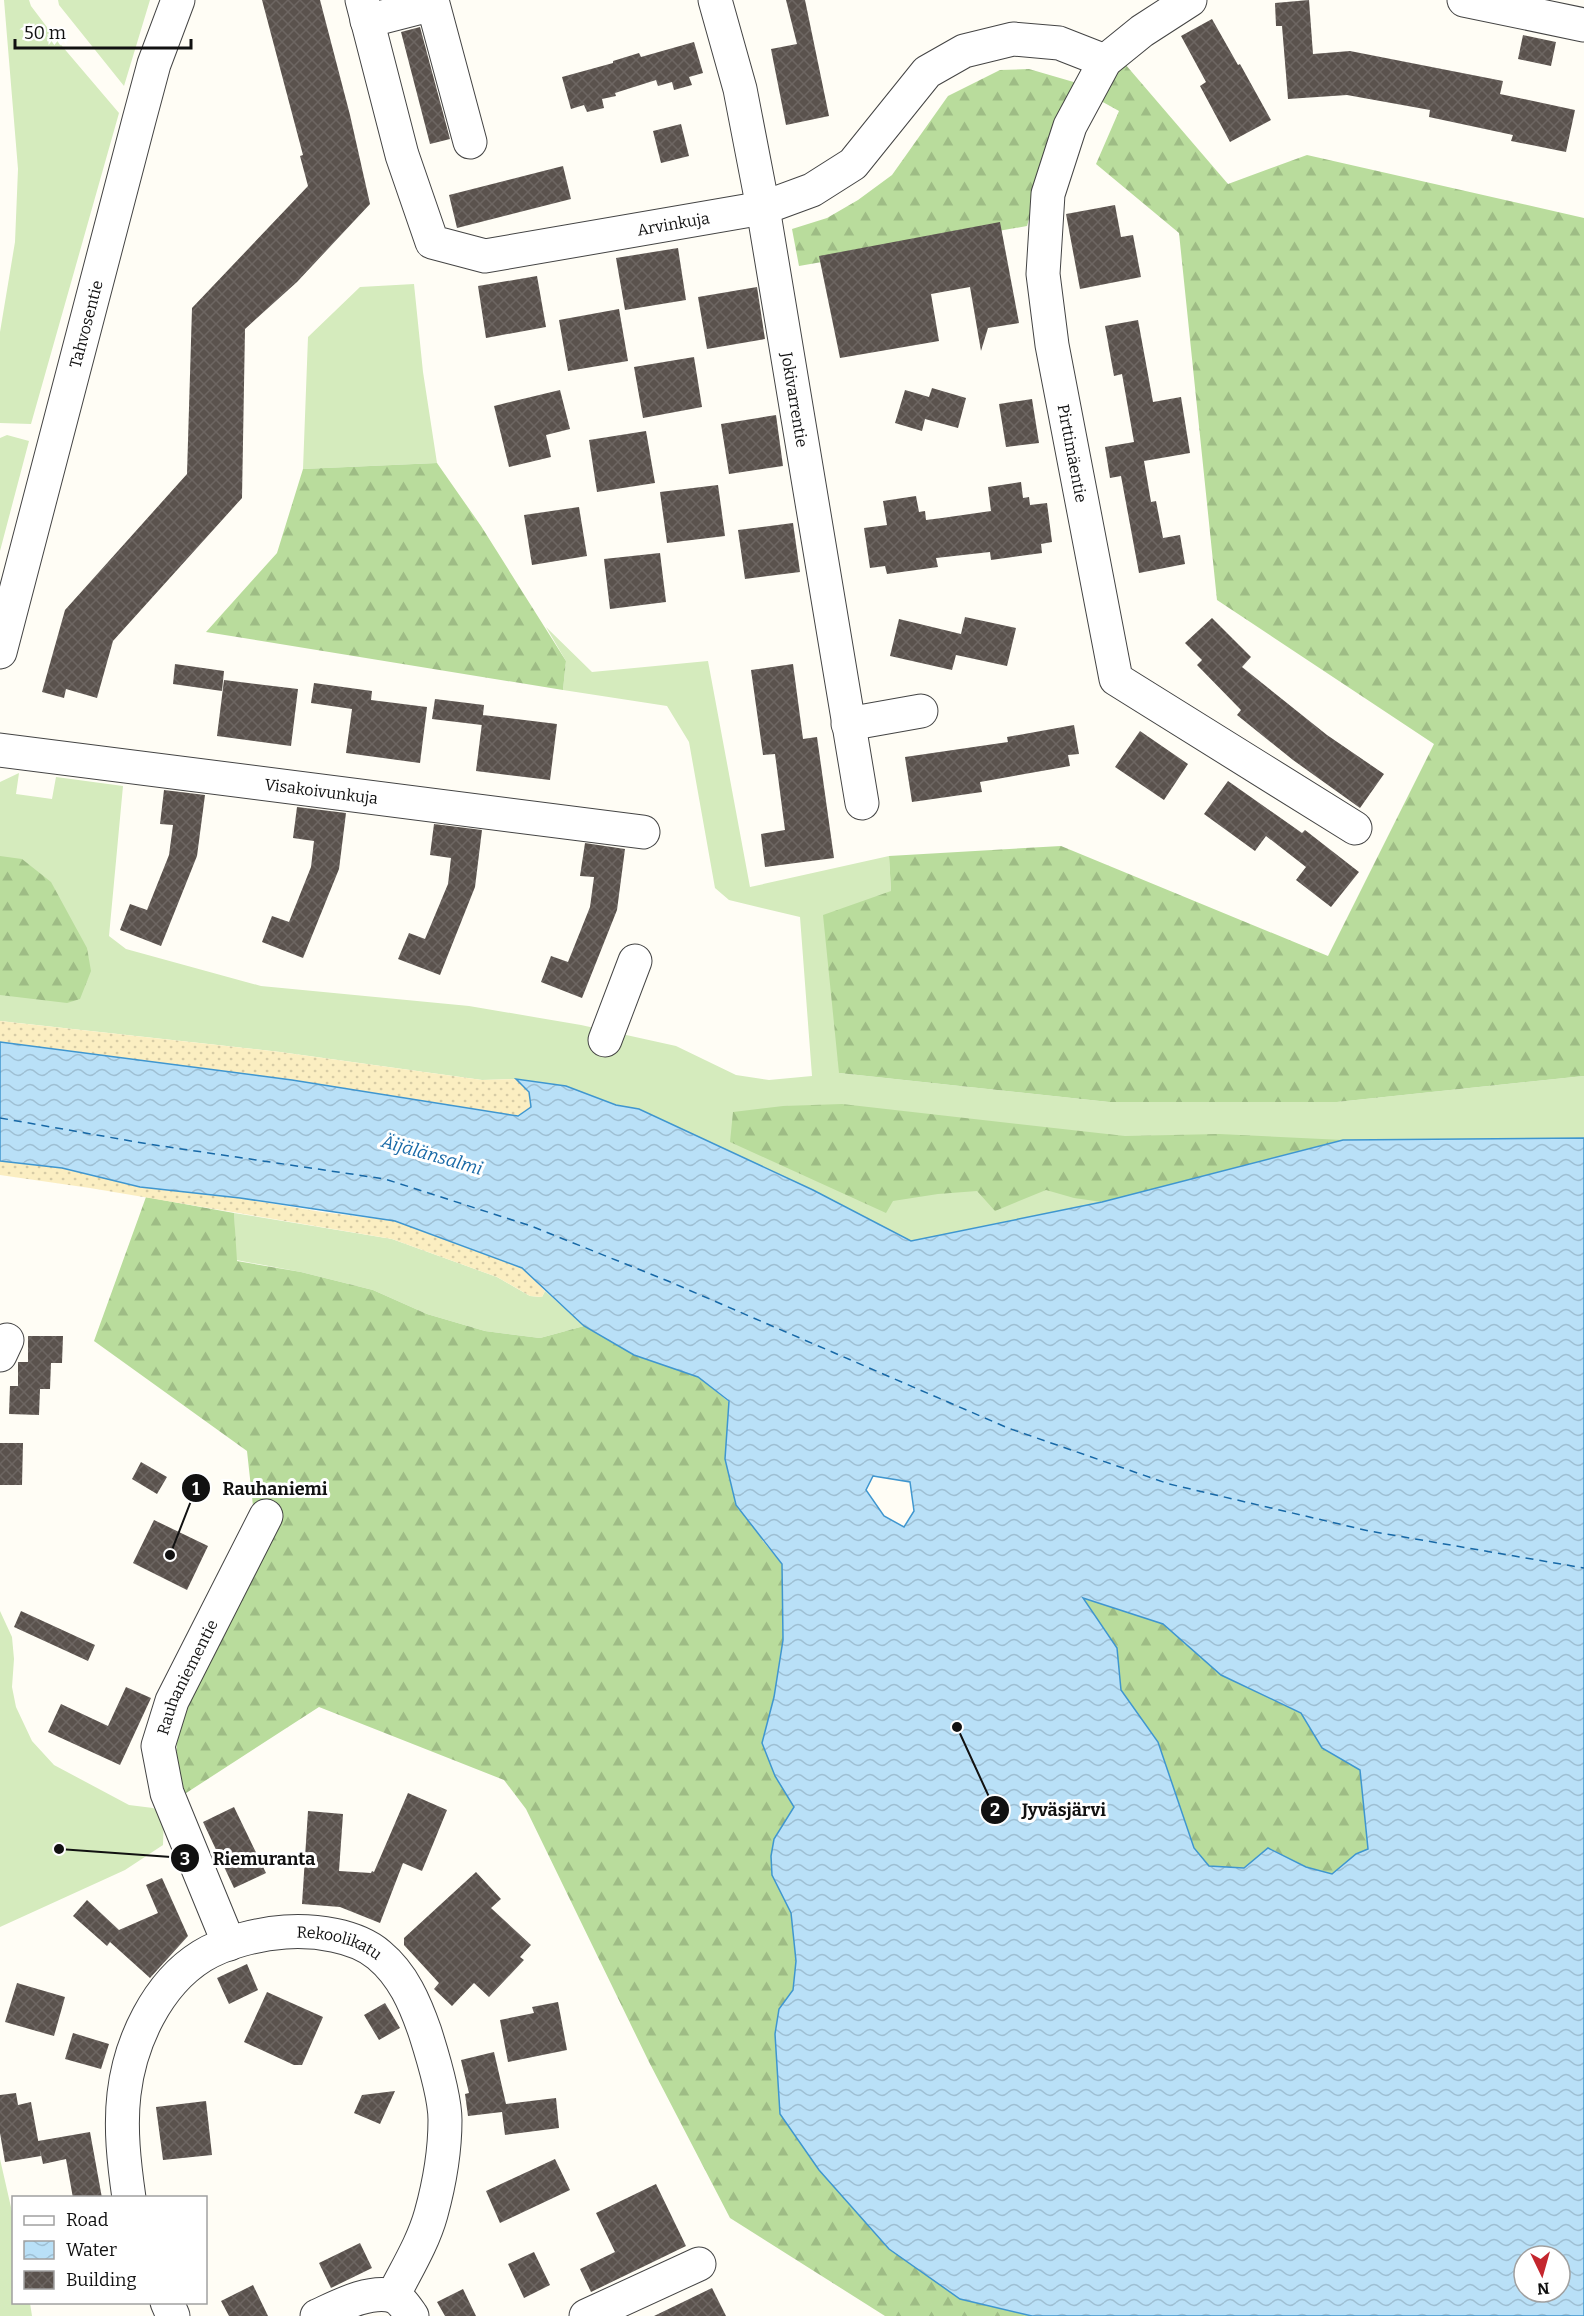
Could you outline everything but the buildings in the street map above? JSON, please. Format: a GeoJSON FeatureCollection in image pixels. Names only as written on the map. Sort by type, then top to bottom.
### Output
{"type":"FeatureCollection","features":[{"type":"Feature","properties":{"kind":"street","name":"Tahvosentie"},"geometry":{"type":"LineString","coordinates":[[0,652],[154,64],[178,0]]}},
{"type":"Feature","properties":{"kind":"street","name":"Jokivarrentie"},"geometry":{"type":"LineString","coordinates":[[715,0],[740,89],[763,207],[862,803]]}},
{"type":"Feature","properties":{"kind":"street","name":"Pirttimäentie"},"geometry":{"type":"LineString","coordinates":[[1190,0],[1143,31],[1105,61],[1070,126],[1048,194],[1043,274],[1052,345],[1116,679],[1355,828]]}},
{"type":"Feature","properties":{"kind":"street"},"geometry":{"type":"LineString","coordinates":[[1464,0],[1584,25]]}},
{"type":"Feature","properties":{"kind":"street"},"geometry":{"type":"LineString","coordinates":[[365,10],[433,4],[470,142]]}},
{"type":"Feature","properties":{"kind":"street","name":"Arvinkuja"},"geometry":{"type":"LineString","coordinates":[[365,10],[402,155],[432,242],[485,256],[763,207],[812,190],[853,164],[927,72],[964,51],[1013,39],[1059,43],[1105,61]]}},
{"type":"Feature","properties":{"kind":"street"},"geometry":{"type":"LineString","coordinates":[[848,724],[921,711]]}},
{"type":"Feature","properties":{"kind":"street","name":"Visakoivunkuja"},"geometry":{"type":"LineString","coordinates":[[0,750],[643,832]]}},
{"type":"Feature","properties":{"kind":"street"},"geometry":{"type":"LineString","coordinates":[[605,1040],[635,961]]}},
{"type":"Feature","properties":{"kind":"street","name":"Rauhaniementie"},"geometry":{"type":"LineString","coordinates":[[229,1944],[167,1793],[158,1746],[172,1701],[266,1516]]}},
{"type":"Feature","properties":{"kind":"street","name":"Rekoolikatu"},"geometry":{"type":"LineString","coordinates":[[129,2196],[122,2132],[124,2093],[130,2060],[142,2027],[159,1999],[182,1973],[202,1956],[229,1944],[274,1933],[310,1931],[345,1938],[378,1954],[401,1977],[420,2016],[432,2054],[445,2119],[442,2157],[431,2216],[413,2259],[403,2306]]}},
{"type":"Feature","properties":{"kind":"street"},"geometry":{"type":"LineString","coordinates":[[586,2316],[699,2264]]}},
{"type":"Feature","properties":{"kind":"street"},"geometry":{"type":"LineString","coordinates":[[317,2316],[348,2302],[369,2296],[403,2306]]}},
{"type":"Feature","properties":{"kind":"green space"},"geometry":{"type":"Polygon","coordinates":[[[4,0],[29,0],[56,39],[119,113],[31,424],[0,423],[0,332],[15,242],[18,169],[4,0]]]}},
{"type":"Feature","properties":{"kind":"green space"},"geometry":{"type":"Polygon","coordinates":[[[58,0],[150,0],[124,86],[59,5],[58,0]]]}},
{"type":"Feature","properties":{"kind":"green space"},"geometry":{"type":"Polygon","coordinates":[[[1119,57],[1228,184],[1307,155],[1584,218],[1584,1076],[1337,1102],[1109,1102],[839,1073],[823,915],[891,891],[889,856],[1061,846],[1328,956],[1434,744],[1217,600],[1179,233],[1096,164],[1119,111],[1092,96],[1119,57]]]}},
{"type":"Feature","properties":{"kind":"green space"},"geometry":{"type":"Polygon","coordinates":[[[1029,69],[1077,83],[1047,156],[1027,226],[799,266],[792,229],[827,218],[858,200],[892,175],[948,96],[1000,70],[1029,69]]]}},
{"type":"Feature","properties":{"kind":"green space"},"geometry":{"type":"Polygon","coordinates":[[[414,284],[423,372],[437,463],[303,469],[308,337],[360,287],[414,284]]]}},
{"type":"Feature","properties":{"kind":"green space"},"geometry":{"type":"Polygon","coordinates":[[[7,435],[29,441],[0,551],[0,438],[7,435]]]}},
{"type":"Feature","properties":{"kind":"green space"},"geometry":{"type":"Polygon","coordinates":[[[437,463],[481,526],[566,661],[563,690],[206,632],[277,553],[303,469],[437,463]]]}},
{"type":"Feature","properties":{"kind":"green space"},"geometry":{"type":"Polygon","coordinates":[[[546,627],[592,672],[708,661],[750,887],[889,856],[891,891],[839,1073],[1109,1102],[1337,1102],[1584,1076],[1584,1138],[1343,1140],[1102,1202],[911,1241],[813,1190],[639,1109],[616,1105],[566,1086],[516,1079],[482,1080],[280,1052],[0,1021],[0,782],[19,773],[16,794],[52,799],[56,777],[123,786],[109,936],[126,949],[261,986],[469,1006],[581,1025],[676,1046],[736,1075],[769,1080],[812,1076],[800,917],[729,900],[715,888],[689,742],[667,706],[563,690],[566,661],[546,627]]]}},
{"type":"Feature","properties":{"kind":"green space"},"geometry":{"type":"Polygon","coordinates":[[[0,856],[22,859],[51,882],[87,948],[91,971],[80,999],[67,1003],[0,995],[0,856]]]}},
{"type":"Feature","properties":{"kind":"green space"},"geometry":{"type":"Polygon","coordinates":[[[842,1104],[1125,1136],[1219,1134],[1343,1140],[1102,1202],[1074,1198],[1046,1190],[995,1211],[977,1191],[893,1201],[886,1213],[730,1142],[733,1112],[783,1106],[842,1104]]]}},
{"type":"Feature","properties":{"kind":"green space"},"geometry":{"type":"Polygon","coordinates":[[[146,1197],[234,1213],[237,1261],[301,1272],[373,1290],[427,1314],[485,1331],[540,1338],[584,1326],[634,1355],[698,1377],[729,1402],[725,1459],[762,1540],[782,1564],[783,1640],[774,1697],[762,1743],[775,1776],[794,1807],[774,1839],[772,1875],[791,1913],[796,1961],[793,1990],[779,2009],[960,2299],[1032,2316],[885,2316],[730,2218],[649,2062],[526,1809],[504,1780],[319,1707],[180,1797],[176,1758],[178,1722],[266,1541],[279,1527],[277,1509],[253,1506],[247,1451],[94,1341],[146,1197]]]}},
{"type":"Feature","properties":{"kind":"green space"},"geometry":{"type":"Polygon","coordinates":[[[234,1213],[392,1239],[497,1277],[530,1296],[542,1297],[545,1291],[584,1326],[540,1338],[485,1331],[427,1314],[373,1290],[301,1272],[236,1260],[234,1213]]]}},
{"type":"Feature","properties":{"kind":"green space"},"geometry":{"type":"Polygon","coordinates":[[[1082,1597],[1163,1624],[1221,1675],[1301,1713],[1322,1748],[1360,1770],[1368,1849],[1356,1854],[1332,1874],[1306,1867],[1269,1848],[1244,1868],[1209,1867],[1194,1848],[1158,1742],[1121,1690],[1117,1648],[1082,1597]]]}},
{"type":"Feature","properties":{"kind":"green space"},"geometry":{"type":"Polygon","coordinates":[[[0,1611],[12,1637],[14,1659],[12,1687],[16,1707],[32,1741],[54,1765],[129,1805],[153,1808],[164,1815],[163,1845],[125,1870],[0,1927],[0,1611]]]}},
{"type":"Feature","properties":{"kind":"green space"},"geometry":{"type":"Polygon","coordinates":[[[0,2159],[12,2212],[12,2304],[30,2304],[32,2316],[0,2316],[0,2159]]]}},
{"type":"Feature","properties":{"kind":"sand"},"geometry":{"type":"Polygon","coordinates":[[[0,1021],[280,1052],[482,1080],[516,1079],[529,1092],[531,1107],[518,1116],[292,1080],[0,1042],[0,1021]]]}},
{"type":"Feature","properties":{"kind":"sand"},"geometry":{"type":"Polygon","coordinates":[[[0,1161],[41,1164],[322,1212],[395,1221],[522,1268],[545,1291],[542,1297],[530,1296],[497,1277],[392,1239],[0,1175],[0,1161]]]}},
{"type":"Feature","properties":{"kind":"water","name":"Äijälänsalmi"},"geometry":{"type":"Polygon","coordinates":[[[0,1042],[292,1080],[518,1116],[531,1107],[529,1092],[516,1079],[566,1086],[616,1105],[639,1109],[813,1190],[911,1241],[1102,1202],[1343,1140],[1584,1138],[1584,2316],[1032,2316],[960,2299],[889,2249],[819,2170],[780,2114],[775,2034],[779,2009],[793,1990],[796,1961],[791,1913],[772,1875],[771,1856],[774,1839],[794,1807],[775,1776],[762,1743],[774,1697],[783,1640],[782,1564],[736,1505],[725,1459],[729,1401],[698,1377],[634,1355],[584,1326],[522,1268],[395,1221],[240,1198],[140,1187],[62,1168],[0,1161],[0,1042]],[[873,1476],[866,1490],[884,1516],[904,1527],[914,1511],[910,1482],[873,1476]],[[1083,1598],[1117,1648],[1121,1690],[1158,1742],[1194,1848],[1209,1866],[1244,1868],[1268,1848],[1306,1867],[1332,1874],[1356,1854],[1368,1849],[1360,1770],[1322,1748],[1301,1713],[1221,1675],[1163,1624],[1083,1598]]]}},
{"type":"Feature","properties":{"kind":"ferry route"},"geometry":{"type":"LineString","coordinates":[[0,1118],[148,1144],[385,1179],[531,1226],[668,1281],[1008,1428],[1169,1484],[1369,1531],[1584,1568]]}},
{"type":"Feature","properties":{"kind":"place","name":"Rauhaniemi"},"geometry":{"type":"Point","coordinates":[170,1555]}},
{"type":"Feature","properties":{"kind":"place","name":"Jyväsjärvi"},"geometry":{"type":"Point","coordinates":[957,1727]}},
{"type":"Feature","properties":{"kind":"place","name":"Riemuranta"},"geometry":{"type":"Point","coordinates":[59,1849]}}]}
